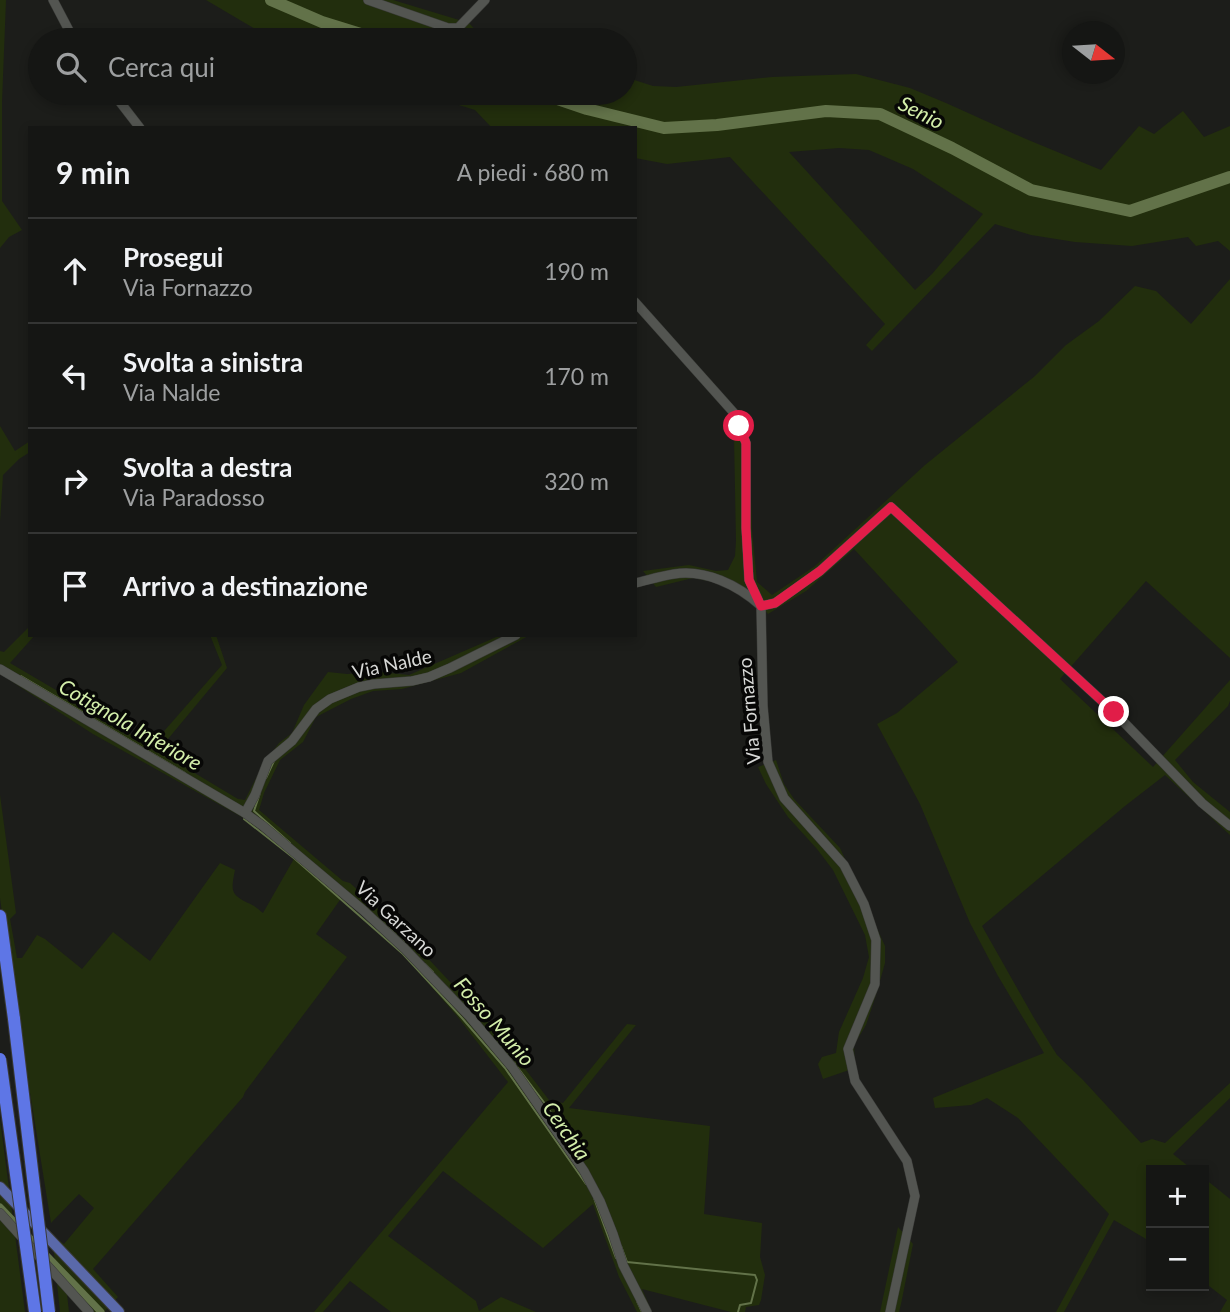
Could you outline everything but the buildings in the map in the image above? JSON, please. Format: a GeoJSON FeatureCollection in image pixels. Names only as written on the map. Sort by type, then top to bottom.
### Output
{"type":"FeatureCollection","features":[{"type":"Feature","properties":{"kind":"highway"},"geometry":{"type":"LineString","coordinates":[[0,916],[49,1312]]}},
{"type":"Feature","properties":{"kind":"highway"},"geometry":{"type":"LineString","coordinates":[[0,1059],[35,1312]]}},
{"type":"Feature","properties":{"kind":"main road"},"geometry":{"type":"LineString","coordinates":[[0,1187],[120,1312]]}},
{"type":"Feature","properties":{"kind":"street"},"geometry":{"type":"LineString","coordinates":[[53,0],[68,28]]}},
{"type":"Feature","properties":{"kind":"street"},"geometry":{"type":"LineString","coordinates":[[368,0],[447,28],[457,28],[485,0]]}},
{"type":"Feature","properties":{"kind":"street"},"geometry":{"type":"LineString","coordinates":[[122,105],[138,126]]}},
{"type":"Feature","properties":{"kind":"street","name":"Via Fornazzo"},"geometry":{"type":"LineString","coordinates":[[637,304],[734,412],[746,443],[749,580],[761,606],[763,706],[768,762],[784,798],[844,865],[864,904],[876,940],[875,984],[848,1049],[855,1081],[907,1161],[915,1196],[890,1312]]}},
{"type":"Feature","properties":{"kind":"street"},"geometry":{"type":"LineString","coordinates":[[637,583],[677,573],[703,575],[717,579],[751,597],[761,606],[775,603],[820,571],[891,507],[1114,712],[1202,803],[1230,826]]}},
{"type":"Feature","properties":{"kind":"street","name":"Via Nalde"},"geometry":{"type":"LineString","coordinates":[[245,813],[268,761],[292,741],[316,709],[330,699],[367,685],[429,677],[512,637]]}},
{"type":"Feature","properties":{"kind":"street","name":"Via Garzano"},"geometry":{"type":"LineString","coordinates":[[0,669],[245,813],[363,910],[405,949],[470,1017],[512,1067],[584,1171],[600,1201],[623,1265],[648,1312]]}},
{"type":"Feature","properties":{"kind":"street"},"geometry":{"type":"LineString","coordinates":[[0,1213],[89,1312]]}},
{"type":"Feature","properties":{"kind":"green space"},"geometry":{"type":"Polygon","coordinates":[[[0,0],[6,0],[2,201],[22,230],[9,237],[0,248],[0,0]]]}},
{"type":"Feature","properties":{"kind":"green space"},"geometry":{"type":"Polygon","coordinates":[[[206,0],[393,0],[469,23],[474,28],[254,28],[206,0]]]}},
{"type":"Feature","properties":{"kind":"green space"},"geometry":{"type":"Polygon","coordinates":[[[856,74],[910,88],[1101,170],[1139,126],[1154,134],[1183,111],[1204,137],[1230,126],[1230,251],[1218,241],[1196,246],[1188,237],[1132,246],[1075,242],[1031,235],[995,224],[872,351],[866,345],[885,324],[730,157],[667,164],[637,158],[637,126],[490,126],[475,110],[459,105],[637,105],[637,81],[653,86],[676,87],[772,77],[856,74]],[[839,148],[789,152],[915,290],[983,214],[913,169],[869,150],[839,148]]]}},
{"type":"Feature","properties":{"kind":"green space"},"geometry":{"type":"Polygon","coordinates":[[[1230,279],[1230,658],[1146,581],[1060,679],[1153,767],[1230,680],[1228,706],[1175,760],[1193,782],[1230,812],[1230,835],[1165,775],[982,926],[1057,1055],[1141,1143],[1152,1139],[1165,1143],[1230,1083],[1230,1098],[1173,1154],[1187,1165],[1146,1165],[1146,1239],[1114,1220],[1064,1312],[1056,1312],[1109,1214],[1018,1118],[987,1098],[971,1105],[935,1108],[933,1098],[1044,1053],[970,923],[920,804],[877,724],[897,713],[958,662],[854,549],[806,591],[768,614],[747,589],[693,578],[656,587],[643,571],[689,565],[716,571],[728,570],[735,556],[736,541],[734,436],[731,428],[749,433],[752,530],[757,582],[772,595],[815,566],[925,465],[1035,376],[1066,345],[1099,321],[1135,286],[1156,291],[1191,324],[1230,279]]]}},
{"type":"Feature","properties":{"kind":"green space"},"geometry":{"type":"Polygon","coordinates":[[[0,426],[15,451],[28,442],[28,453],[3,475],[0,522],[0,426]]]}},
{"type":"Feature","properties":{"kind":"green space"},"geometry":{"type":"Polygon","coordinates":[[[28,628],[28,637],[33,637],[10,663],[151,746],[222,665],[211,637],[217,637],[227,668],[158,751],[238,799],[245,800],[263,764],[279,743],[292,733],[304,705],[328,672],[409,675],[496,637],[526,637],[461,673],[402,689],[373,691],[316,717],[303,742],[280,760],[259,810],[343,881],[350,883],[407,936],[497,1032],[549,1100],[563,1103],[627,1024],[636,1025],[569,1108],[710,1126],[704,1214],[762,1223],[760,1257],[765,1275],[759,1305],[746,1307],[745,1312],[731,1312],[642,1289],[652,1312],[637,1312],[619,1277],[593,1204],[543,1248],[443,1171],[388,1236],[476,1301],[479,1311],[501,1297],[536,1312],[391,1312],[350,1281],[323,1312],[314,1312],[508,1082],[457,1016],[388,937],[342,897],[316,934],[347,957],[243,1097],[93,1269],[118,1297],[104,1312],[84,1312],[67,1294],[69,1312],[60,1312],[52,1235],[64,1244],[94,1208],[79,1194],[51,1223],[0,898],[0,795],[16,913],[10,919],[17,958],[22,958],[37,935],[82,969],[113,932],[150,961],[220,863],[235,870],[235,894],[263,913],[295,857],[258,826],[93,734],[0,674],[0,651],[4,652],[28,628]]]}},
{"type":"Feature","properties":{"kind":"green space"},"geometry":{"type":"Polygon","coordinates":[[[776,760],[784,784],[794,799],[840,848],[885,946],[885,963],[876,995],[866,1025],[854,1045],[855,1068],[823,1079],[818,1064],[822,1057],[836,1053],[839,1032],[863,978],[869,957],[865,935],[833,870],[788,817],[758,767],[776,760]]]}},
{"type":"Feature","properties":{"kind":"green space"},"geometry":{"type":"Polygon","coordinates":[[[0,1119],[25,1312],[0,1312],[0,1119]]]}},
{"type":"Feature","properties":{"kind":"green space"},"geometry":{"type":"Polygon","coordinates":[[[1209,1182],[1230,1199],[1230,1312],[1220,1312],[1227,1300],[1209,1286],[1209,1182]]]}},
{"type":"Feature","properties":{"kind":"green space"},"geometry":{"type":"Polygon","coordinates":[[[898,1227],[913,1244],[901,1304],[899,1312],[880,1312],[898,1227]]]}},
{"type":"Feature","properties":{"kind":"waterway","name":"Senio"},"geometry":{"type":"LineString","coordinates":[[271,0],[341,28]]}},
{"type":"Feature","properties":{"kind":"waterway","name":"Senio"},"geometry":{"type":"LineString","coordinates":[[575,105],[664,128],[717,125],[826,111],[880,114],[1031,190],[1130,211],[1230,177]]}},
{"type":"Feature","properties":{"kind":"waterway","name":"Cotignola Inferiore"},"geometry":{"type":"LineString","coordinates":[[21,676],[185,773]]}},
{"type":"Feature","properties":{"kind":"waterway","name":"Fosso Munio"},"geometry":{"type":"LineString","coordinates":[[266,778],[274,761]]}},
{"type":"Feature","properties":{"kind":"waterway","name":"Fosso Munio"},"geometry":{"type":"LineString","coordinates":[[260,793],[254,811],[290,843]]}},
{"type":"Feature","properties":{"kind":"waterway","name":"Cerchia"},"geometry":{"type":"LineString","coordinates":[[244,819],[295,859],[403,954],[505,1068],[586,1184]]}},
{"type":"Feature","properties":{"kind":"waterway","name":"Fosso Munio"},"geometry":{"type":"LineString","coordinates":[[380,920],[404,942]]}},
{"type":"Feature","properties":{"kind":"waterway","name":"Fosso Munio"},"geometry":{"type":"LineString","coordinates":[[425,964],[433,972]]}},
{"type":"Feature","properties":{"kind":"waterway","name":"Fosso Munio"},"geometry":{"type":"LineString","coordinates":[[491,1036],[515,1064]]}},
{"type":"Feature","properties":{"kind":"waterway","name":"Fosso Munio"},"geometry":{"type":"LineString","coordinates":[[518,1068],[575,1150]]}},
{"type":"Feature","properties":{"kind":"waterway","name":"Cerchia"},"geometry":{"type":"LineString","coordinates":[[594,1198],[616,1258]]}},
{"type":"Feature","properties":{"kind":"waterway"},"geometry":{"type":"LineString","coordinates":[[0,1207],[101,1312]]}},
{"type":"Feature","properties":{"kind":"waterway","name":"Fosso Munio"},"geometry":{"type":"LineString","coordinates":[[621,1246],[627,1262],[755,1275],[757,1280],[751,1303],[740,1305],[738,1312]]}},
{"type":"Feature","properties":{"kind":"waterway","name":"Cerchia"},"geometry":{"type":"LineString","coordinates":[[637,1301],[642,1312]]}},
{"type":"Feature","properties":{"kind":"route"},"geometry":{"type":"LineString","coordinates":[[739,426],[746,443],[749,580],[761,606],[775,603],[820,571],[891,507],[1114,712]]}}]}
